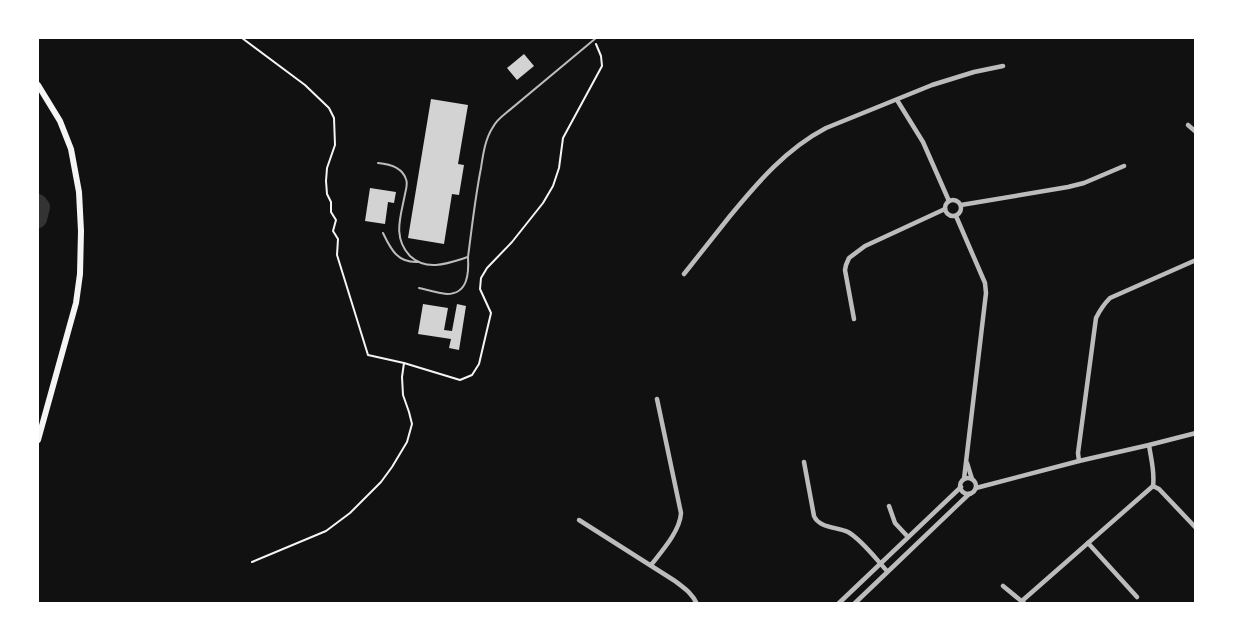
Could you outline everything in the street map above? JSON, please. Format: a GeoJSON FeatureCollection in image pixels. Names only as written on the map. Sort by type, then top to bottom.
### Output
{"type":"FeatureCollection","features":[{"type":"Feature","properties":{"kind":"main road"},"geometry":{"type":"LineString","coordinates":[[38,86],[60,121],[71,149],[79,192],[81,231],[80,274],[76,303],[38,440]]}},
{"type":"Feature","properties":{"kind":"street"},"geometry":{"type":"LineString","coordinates":[[684,274],[755,186],[778,161],[813,135],[932,85],[974,72],[1003,66]]}},
{"type":"Feature","properties":{"kind":"street"},"geometry":{"type":"LineString","coordinates":[[897,100],[923,142],[949,202]]}},
{"type":"Feature","properties":{"kind":"street"},"geometry":{"type":"LineString","coordinates":[[1188,125],[1196,132]]}},
{"type":"Feature","properties":{"kind":"street"},"geometry":{"type":"LineString","coordinates":[[961,206],[1068,187],[1084,183],[1124,166]]}},
{"type":"Feature","properties":{"kind":"street"},"geometry":{"type":"LineString","coordinates":[[952,200],[957,201],[961,206],[961,211],[956,216],[948,214],[946,208],[947,203],[952,200]]}},
{"type":"Feature","properties":{"kind":"street"},"geometry":{"type":"LineString","coordinates":[[854,319],[845,278],[846,265],[849,258],[865,246],[946,208]]}},
{"type":"Feature","properties":{"kind":"street"},"geometry":{"type":"LineString","coordinates":[[956,216],[985,283],[986,293],[967,462],[961,487],[963,492],[969,494]]}},
{"type":"Feature","properties":{"kind":"street"},"geometry":{"type":"LineString","coordinates":[[1079,461],[1078,453],[1096,318],[1099,311],[1110,298],[1196,260]]}},
{"type":"Feature","properties":{"kind":"street"},"geometry":{"type":"LineString","coordinates":[[651,566],[674,532],[679,523],[681,513],[657,399]]}},
{"type":"Feature","properties":{"kind":"street"},"geometry":{"type":"LineString","coordinates":[[854,604],[976,488],[1196,433]]}},
{"type":"Feature","properties":{"kind":"street"},"geometry":{"type":"LineString","coordinates":[[1003,586],[1024,602],[1153,486],[1154,478],[1149,445]]}},
{"type":"Feature","properties":{"kind":"street"},"geometry":{"type":"LineString","coordinates":[[804,462],[816,521],[851,534],[887,571]]}},
{"type":"Feature","properties":{"kind":"street"},"geometry":{"type":"LineString","coordinates":[[967,462],[976,488]]}},
{"type":"Feature","properties":{"kind":"street"},"geometry":{"type":"LineString","coordinates":[[964,479],[988,484]]}},
{"type":"Feature","properties":{"kind":"street"},"geometry":{"type":"LineString","coordinates":[[1153,486],[1159,489],[1196,528]]}},
{"type":"Feature","properties":{"kind":"street"},"geometry":{"type":"LineString","coordinates":[[838,604],[961,487]]}},
{"type":"Feature","properties":{"kind":"street"},"geometry":{"type":"LineString","coordinates":[[889,506],[895,523],[908,537]]}},
{"type":"Feature","properties":{"kind":"street"},"geometry":{"type":"LineString","coordinates":[[579,520],[688,591],[697,604]]}},
{"type":"Feature","properties":{"kind":"street"},"geometry":{"type":"LineString","coordinates":[[1088,543],[1137,597]]}},
{"type":"Feature","properties":{"kind":"lane"},"geometry":{"type":"LineString","coordinates":[[419,288],[447,294],[463,287],[467,281],[469,267],[468,257],[476,192],[488,137],[492,128],[497,120],[595,38]]}},
{"type":"Feature","properties":{"kind":"lane"},"geometry":{"type":"LineString","coordinates":[[378,163],[394,166],[400,170],[406,179],[407,187],[400,222],[400,239],[405,249],[418,262]]}},
{"type":"Feature","properties":{"kind":"lane"},"geometry":{"type":"LineString","coordinates":[[384,233],[389,246],[406,261],[439,265],[468,257]]}},
{"type":"Feature","properties":{"kind":"path"},"geometry":{"type":"LineString","coordinates":[[242,38],[305,85],[329,108],[334,118],[335,145],[327,168],[327,194],[331,202],[331,212],[336,220],[334,231],[338,239],[338,262],[368,355],[404,363],[460,380],[472,375],[479,364],[490,313],[480,289],[481,278],[543,203],[553,186],[559,168],[563,138],[602,66],[595,38]]}},
{"type":"Feature","properties":{"kind":"path"},"geometry":{"type":"LineString","coordinates":[[252,562],[326,530],[350,513],[381,482],[407,442],[412,424],[403,395],[402,377],[404,363]]}},
{"type":"Feature","properties":{"kind":"building"},"geometry":{"type":"Polygon","coordinates":[[[524,54],[534,66],[517,80],[507,68],[524,54]]]}},
{"type":"Feature","properties":{"kind":"building"},"geometry":{"type":"Polygon","coordinates":[[[431,99],[468,105],[458,164],[464,165],[459,195],[452,194],[444,244],[408,238],[431,99]]]}},
{"type":"Feature","properties":{"kind":"building"},"geometry":{"type":"Polygon","coordinates":[[[370,188],[396,192],[394,203],[388,202],[385,224],[365,221],[370,188]]]}},
{"type":"Feature","properties":{"kind":"building"},"geometry":{"type":"Polygon","coordinates":[[[423,304],[448,308],[444,330],[452,331],[457,304],[466,306],[459,350],[449,348],[451,339],[418,334],[423,304]]]}},
{"type":"Feature","properties":{"kind":"waterway"},"geometry":{"type":"LineString","coordinates":[[38,203],[41,207],[38,219]]}}]}
